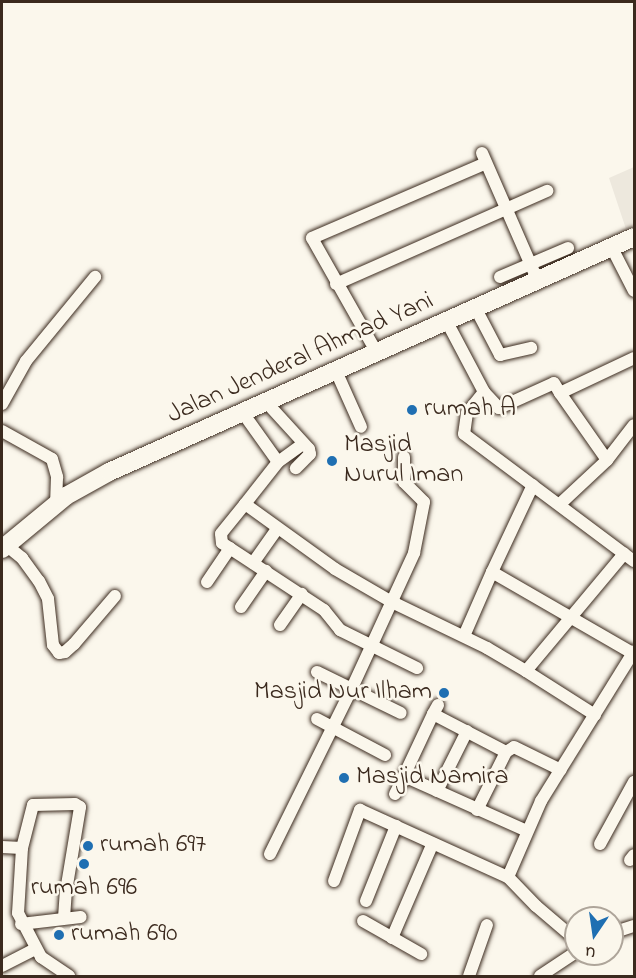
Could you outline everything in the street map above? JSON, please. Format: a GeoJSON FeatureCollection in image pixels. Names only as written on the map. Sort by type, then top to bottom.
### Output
{"type":"FeatureCollection","features":[{"type":"Feature","properties":{"kind":"highway","name":"Jalan Jenderal Ahmad Yani"},"geometry":{"type":"LineString","coordinates":[[4,547],[56,504],[109,472],[634,237]]}},
{"type":"Feature","properties":{"kind":"street"},"geometry":{"type":"LineString","coordinates":[[377,353],[312,238],[484,158],[538,281]]}},
{"type":"Feature","properties":{"kind":"street"},"geometry":{"type":"LineString","coordinates":[[336,284],[547,191]]}},
{"type":"Feature","properties":{"kind":"street"},"geometry":{"type":"LineString","coordinates":[[500,277],[568,248]]}},
{"type":"Feature","properties":{"kind":"street"},"geometry":{"type":"LineString","coordinates":[[612,248],[634,291]]}},
{"type":"Feature","properties":{"kind":"street"},"geometry":{"type":"LineString","coordinates":[[2,404],[26,361],[95,277]]}},
{"type":"Feature","properties":{"kind":"street"},"geometry":{"type":"LineString","coordinates":[[476,309],[500,355],[531,348]]}},
{"type":"Feature","properties":{"kind":"street"},"geometry":{"type":"LineString","coordinates":[[447,322],[484,392],[499,408],[554,383],[607,460]]}},
{"type":"Feature","properties":{"kind":"street"},"geometry":{"type":"LineString","coordinates":[[560,393],[634,358]]}},
{"type":"Feature","properties":{"kind":"street"},"geometry":{"type":"LineString","coordinates":[[336,371],[361,427]]}},
{"type":"Feature","properties":{"kind":"street"},"geometry":{"type":"LineString","coordinates":[[484,392],[466,413],[464,434],[629,558],[573,616],[526,671]]}},
{"type":"Feature","properties":{"kind":"street"},"geometry":{"type":"LineString","coordinates":[[267,403],[310,452],[296,468]]}},
{"type":"Feature","properties":{"kind":"street"},"geometry":{"type":"LineString","coordinates":[[243,413],[278,462]]}},
{"type":"Feature","properties":{"kind":"street"},"geometry":{"type":"LineString","coordinates":[[560,504],[607,460],[634,426]]}},
{"type":"Feature","properties":{"kind":"street"},"geometry":{"type":"LineString","coordinates":[[2,431],[52,459],[57,477],[56,504]]}},
{"type":"Feature","properties":{"kind":"street"},"geometry":{"type":"LineString","coordinates":[[303,444],[278,462],[221,534],[221,542],[327,612],[340,630],[417,668]]}},
{"type":"Feature","properties":{"kind":"street"},"geometry":{"type":"LineString","coordinates":[[270,854],[352,688],[414,553],[424,505],[423,499],[404,482],[404,457]]}},
{"type":"Feature","properties":{"kind":"street"},"geometry":{"type":"LineString","coordinates":[[464,636],[533,485]]}},
{"type":"Feature","properties":{"kind":"street"},"geometry":{"type":"LineString","coordinates":[[245,504],[334,569],[392,602],[464,636],[526,671],[595,715]]}},
{"type":"Feature","properties":{"kind":"street"},"geometry":{"type":"LineString","coordinates":[[253,563],[277,529]]}},
{"type":"Feature","properties":{"kind":"street"},"geometry":{"type":"LineString","coordinates":[[4,547],[22,558],[39,580],[48,599],[54,647],[59,653],[65,652],[74,644],[115,596]]}},
{"type":"Feature","properties":{"kind":"street"},"geometry":{"type":"LineString","coordinates":[[207,582],[230,548]]}},
{"type":"Feature","properties":{"kind":"street"},"geometry":{"type":"LineString","coordinates":[[242,607],[266,571]]}},
{"type":"Feature","properties":{"kind":"street"},"geometry":{"type":"LineString","coordinates":[[492,572],[573,616],[634,653],[541,801],[508,877]]}},
{"type":"Feature","properties":{"kind":"street"},"geometry":{"type":"LineString","coordinates":[[279,625],[302,594]]}},
{"type":"Feature","properties":{"kind":"street"},"geometry":{"type":"LineString","coordinates":[[317,672],[401,712]]}},
{"type":"Feature","properties":{"kind":"street"},"geometry":{"type":"LineString","coordinates":[[395,794],[435,710],[467,732],[506,752]]}},
{"type":"Feature","properties":{"kind":"street"},"geometry":{"type":"LineString","coordinates":[[317,719],[385,755]]}},
{"type":"Feature","properties":{"kind":"street"},"geometry":{"type":"LineString","coordinates":[[437,791],[467,732]]}},
{"type":"Feature","properties":{"kind":"street"},"geometry":{"type":"LineString","coordinates":[[477,810],[506,752],[514,747],[561,770]]}},
{"type":"Feature","properties":{"kind":"street"},"geometry":{"type":"LineString","coordinates":[[404,776],[527,831]]}},
{"type":"Feature","properties":{"kind":"street"},"geometry":{"type":"LineString","coordinates":[[600,844],[634,782]]}},
{"type":"Feature","properties":{"kind":"street"},"geometry":{"type":"LineString","coordinates":[[64,918],[66,891],[80,806],[32,805],[22,848],[17,906],[21,924],[35,949],[44,960],[69,976]]}},
{"type":"Feature","properties":{"kind":"street"},"geometry":{"type":"LineString","coordinates":[[334,881],[360,810],[508,877],[536,906],[564,930]]}},
{"type":"Feature","properties":{"kind":"street"},"geometry":{"type":"LineString","coordinates":[[366,901],[396,826]]}},
{"type":"Feature","properties":{"kind":"street"},"geometry":{"type":"LineString","coordinates":[[392,938],[433,843]]}},
{"type":"Feature","properties":{"kind":"street"},"geometry":{"type":"LineString","coordinates":[[2,847],[22,848]]}},
{"type":"Feature","properties":{"kind":"street"},"geometry":{"type":"LineString","coordinates":[[21,924],[81,917]]}},
{"type":"Feature","properties":{"kind":"street"},"geometry":{"type":"LineString","coordinates":[[363,921],[421,954]]}},
{"type":"Feature","properties":{"kind":"street"},"geometry":{"type":"LineString","coordinates":[[468,976],[487,925]]}},
{"type":"Feature","properties":{"kind":"street"},"geometry":{"type":"LineString","coordinates":[[2,966],[35,949]]}},
{"type":"Feature","properties":{"kind":"street"},"geometry":{"type":"LineString","coordinates":[[540,976],[564,960]]}},
{"type":"Feature","properties":{"kind":"shaded area"},"geometry":{"type":"Polygon","coordinates":[[[634,167],[634,226],[626,229],[609,178],[634,167]]]}},
{"type":"Feature","properties":{"kind":"place","name":"rumah A"},"geometry":{"type":"Point","coordinates":[412,410]}},
{"type":"Feature","properties":{"kind":"place","name":"Masjid Nurul Iman"},"geometry":{"type":"Point","coordinates":[332,461]}},
{"type":"Feature","properties":{"kind":"place","name":"Masjid Nur Ilham"},"geometry":{"type":"Point","coordinates":[444,693]}},
{"type":"Feature","properties":{"kind":"place","name":"Masjid Namira"},"geometry":{"type":"Point","coordinates":[344,778]}},
{"type":"Feature","properties":{"kind":"place","name":"rumah 697"},"geometry":{"type":"Point","coordinates":[88,846]}},
{"type":"Feature","properties":{"kind":"place","name":"rumah 696"},"geometry":{"type":"Point","coordinates":[84,864]}},
{"type":"Feature","properties":{"kind":"place","name":"rumah 690"},"geometry":{"type":"Point","coordinates":[59,935]}}]}
